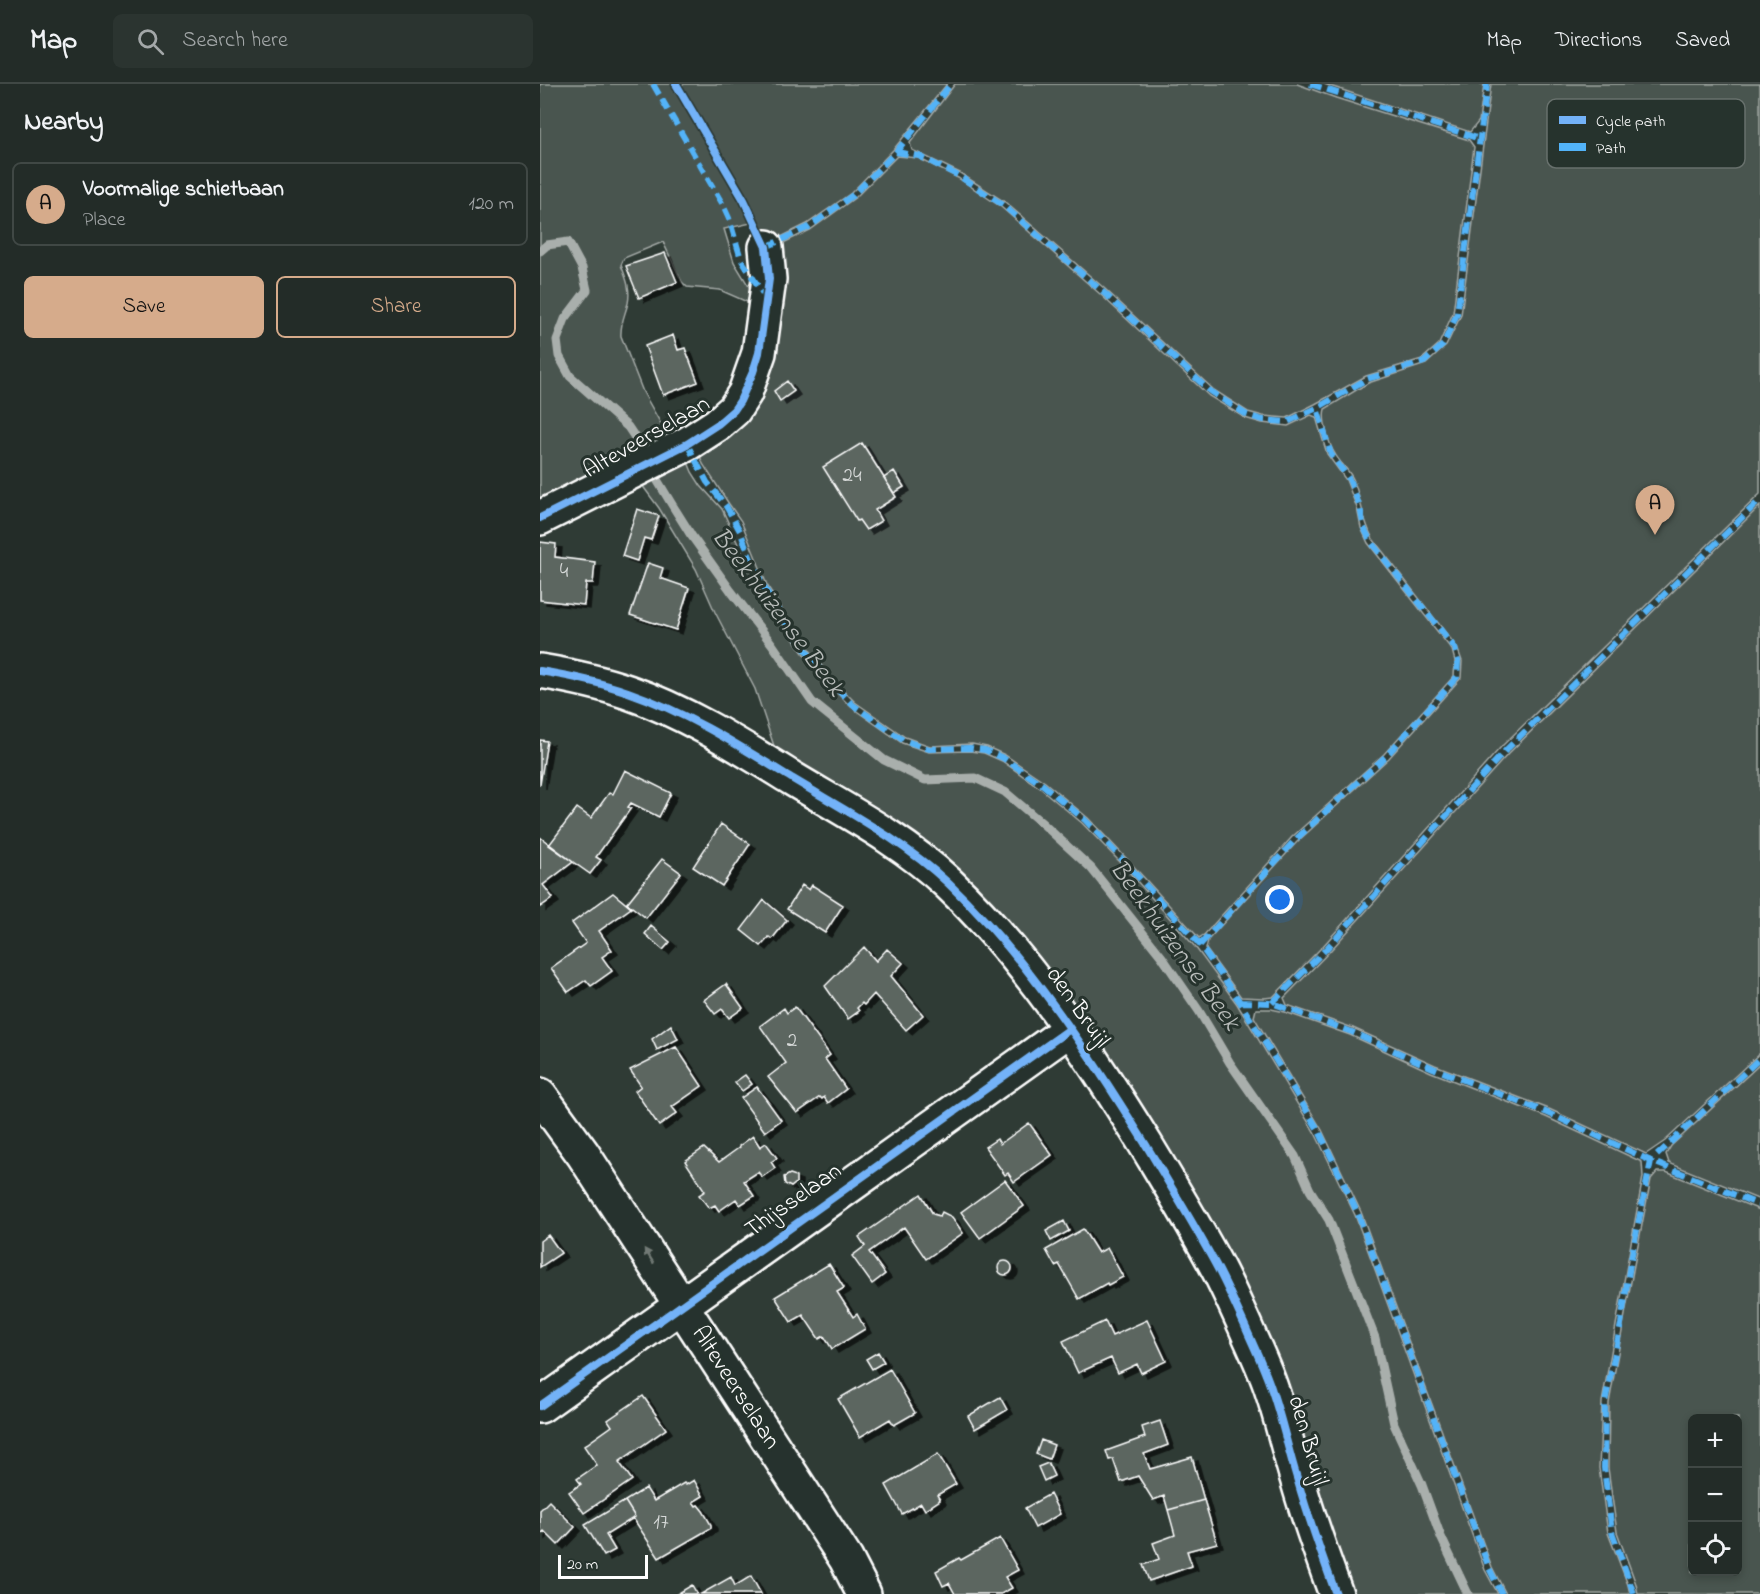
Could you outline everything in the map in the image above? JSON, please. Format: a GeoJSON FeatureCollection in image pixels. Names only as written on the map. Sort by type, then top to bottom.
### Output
{"type":"FeatureCollection","features":[{"type":"Feature","properties":{"kind":"street","name":"Alteveerselaan"},"geometry":{"type":"LineString","coordinates":[[540,518],[687,444],[718,424],[734,410],[753,372],[759,353],[769,279],[766,247]]}},
{"type":"Feature","properties":{"kind":"street","name":"den Bruijl"},"geometry":{"type":"LineString","coordinates":[[540,671],[571,676],[629,693],[681,715],[731,741],[899,844],[946,882],[986,922],[1070,1029],[1128,1116],[1219,1269],[1272,1392],[1317,1544],[1336,1594]]}},
{"type":"Feature","properties":{"kind":"street","name":"Thijsselaan"},"geometry":{"type":"LineString","coordinates":[[540,1406],[1070,1029]]}},
{"type":"Feature","properties":{"kind":"street","name":"Alteveerselaan"},"geometry":{"type":"LineString","coordinates":[[540,1095],[583,1154],[846,1560],[864,1594]]}},
{"type":"Feature","properties":{"kind":"shaded area"},"geometry":{"type":"Polygon","coordinates":[[[540,84],[672,84],[741,201],[751,223],[724,229],[734,262],[756,298],[754,305],[720,290],[687,287],[682,282],[663,242],[624,258],[621,265],[628,284],[629,298],[621,336],[643,392],[670,440],[540,503],[540,84]]]}},
{"type":"Feature","properties":{"kind":"shaded area"},"geometry":{"type":"Polygon","coordinates":[[[681,84],[947,84],[893,150],[851,193],[807,224],[777,239],[766,239],[747,197],[681,84]]]}},
{"type":"Feature","properties":{"kind":"shaded area"},"geometry":{"type":"Polygon","coordinates":[[[955,84],[1297,84],[1469,140],[1474,147],[1453,313],[1439,344],[1422,359],[1366,376],[1287,418],[1248,412],[1214,390],[1105,289],[1005,202],[960,173],[912,150],[910,143],[955,84]]]}},
{"type":"Feature","properties":{"kind":"shaded area"},"geometry":{"type":"Polygon","coordinates":[[[1324,84],[1484,84],[1479,121],[1470,132],[1324,84]]]}},
{"type":"Feature","properties":{"kind":"shaded area"},"geometry":{"type":"Polygon","coordinates":[[[1491,84],[1760,84],[1760,494],[1501,747],[1323,946],[1273,997],[1241,997],[1206,949],[1208,940],[1297,842],[1389,758],[1461,678],[1462,661],[1457,647],[1373,539],[1354,481],[1330,445],[1324,413],[1325,409],[1368,383],[1426,364],[1446,346],[1461,315],[1491,84]]]}},
{"type":"Feature","properties":{"kind":"shaded area"},"geometry":{"type":"Polygon","coordinates":[[[897,156],[918,158],[958,178],[1001,207],[1100,294],[1209,396],[1245,418],[1262,423],[1288,426],[1311,415],[1316,417],[1327,454],[1346,480],[1368,543],[1452,650],[1455,661],[1454,676],[1384,754],[1292,837],[1199,938],[1088,818],[1045,782],[1005,755],[987,747],[972,744],[930,746],[905,737],[855,702],[830,677],[789,622],[767,585],[741,521],[703,464],[697,448],[735,418],[779,245],[810,230],[856,197],[897,156]]]}},
{"type":"Feature","properties":{"kind":"shaded area"},"geometry":{"type":"Polygon","coordinates":[[[684,452],[701,486],[722,509],[759,590],[808,660],[851,707],[902,743],[929,752],[984,753],[1002,761],[1040,788],[1082,823],[1121,863],[1196,948],[1237,1004],[1315,1133],[1355,1215],[1485,1570],[1498,1594],[1346,1594],[1281,1389],[1031,961],[778,758],[755,689],[715,612],[696,569],[659,508],[636,477],[684,452]]]}},
{"type":"Feature","properties":{"kind":"shaded area"},"geometry":{"type":"Polygon","coordinates":[[[1760,506],[1760,1053],[1665,1141],[1646,1154],[1549,1109],[1435,1065],[1353,1028],[1287,1005],[1284,998],[1330,951],[1508,754],[1760,506]]]}},
{"type":"Feature","properties":{"kind":"shaded area"},"geometry":{"type":"Polygon","coordinates":[[[1256,1009],[1285,1012],[1350,1035],[1431,1072],[1546,1117],[1642,1162],[1643,1177],[1602,1402],[1599,1468],[1608,1533],[1630,1594],[1506,1594],[1492,1567],[1361,1212],[1322,1130],[1254,1017],[1256,1009]]]}},
{"type":"Feature","properties":{"kind":"shaded area"},"geometry":{"type":"Polygon","coordinates":[[[1760,1064],[1760,1200],[1669,1163],[1666,1154],[1671,1146],[1760,1064]]]}},
{"type":"Feature","properties":{"kind":"shaded area"},"geometry":{"type":"Polygon","coordinates":[[[1657,1172],[1666,1172],[1760,1210],[1760,1594],[1638,1594],[1617,1532],[1608,1468],[1609,1403],[1651,1179],[1657,1172]]]}},
{"type":"Feature","properties":{"kind":"building"},"geometry":{"type":"Polygon","coordinates":[[[665,253],[677,282],[639,298],[626,266],[665,253]]]}},
{"type":"Feature","properties":{"kind":"building"},"geometry":{"type":"Polygon","coordinates":[[[673,335],[678,350],[685,348],[698,382],[663,395],[645,346],[673,335]]]}},
{"type":"Feature","properties":{"kind":"building"},"geometry":{"type":"Polygon","coordinates":[[[787,381],[794,391],[780,401],[774,391],[787,381]]]}},
{"type":"Feature","properties":{"kind":"building"},"geometry":{"type":"Polygon","coordinates":[[[862,443],[896,497],[875,510],[881,521],[866,530],[859,520],[857,521],[823,467],[862,443]]]}},
{"type":"Feature","properties":{"kind":"building"},"geometry":{"type":"Polygon","coordinates":[[[894,471],[904,487],[894,493],[884,478],[894,471]]]}},
{"type":"Feature","properties":{"kind":"building"},"geometry":{"type":"Polygon","coordinates":[[[637,509],[659,516],[651,540],[644,538],[637,561],[622,556],[637,509]]]}},
{"type":"Feature","properties":{"kind":"building"},"geometry":{"type":"Polygon","coordinates":[[[540,542],[556,544],[555,557],[595,562],[593,583],[586,583],[584,605],[540,600],[540,542]]]}},
{"type":"Feature","properties":{"kind":"building"},"geometry":{"type":"Polygon","coordinates":[[[648,563],[663,568],[660,578],[689,588],[676,630],[630,615],[648,563]]]}},
{"type":"Feature","properties":{"kind":"building"},"geometry":{"type":"Polygon","coordinates":[[[540,740],[547,741],[540,785],[540,740]]]}},
{"type":"Feature","properties":{"kind":"building"},"geometry":{"type":"Polygon","coordinates":[[[625,770],[671,793],[659,817],[631,803],[628,807],[631,808],[596,857],[601,860],[590,874],[549,845],[577,808],[591,818],[609,793],[613,794],[625,770]]]}},
{"type":"Feature","properties":{"kind":"building"},"geometry":{"type":"Polygon","coordinates":[[[721,824],[750,844],[722,886],[693,867],[721,824]]]}},
{"type":"Feature","properties":{"kind":"building"},"geometry":{"type":"Polygon","coordinates":[[[540,837],[573,862],[543,885],[553,898],[540,907],[540,837]]]}},
{"type":"Feature","properties":{"kind":"building"},"geometry":{"type":"Polygon","coordinates":[[[662,859],[681,873],[646,918],[627,903],[662,859]]]}},
{"type":"Feature","properties":{"kind":"building"},"geometry":{"type":"Polygon","coordinates":[[[802,885],[809,890],[812,885],[843,905],[825,933],[787,909],[802,885]]]}},
{"type":"Feature","properties":{"kind":"building"},"geometry":{"type":"Polygon","coordinates":[[[613,893],[631,908],[599,931],[612,950],[602,957],[612,971],[591,986],[586,980],[568,992],[551,968],[586,943],[572,923],[613,893]]]}},
{"type":"Feature","properties":{"kind":"building"},"geometry":{"type":"Polygon","coordinates":[[[764,900],[787,920],[772,939],[769,937],[761,946],[741,930],[764,900]]]}},
{"type":"Feature","properties":{"kind":"building"},"geometry":{"type":"Polygon","coordinates":[[[651,926],[670,942],[663,950],[645,934],[651,926]]]}},
{"type":"Feature","properties":{"kind":"building"},"geometry":{"type":"Polygon","coordinates":[[[864,947],[876,961],[887,949],[903,963],[891,976],[923,1015],[906,1030],[874,994],[864,1005],[862,1003],[857,1008],[859,1011],[848,1019],[825,986],[864,947]]]}},
{"type":"Feature","properties":{"kind":"building"},"geometry":{"type":"Polygon","coordinates":[[[726,984],[743,1008],[729,1018],[722,1009],[715,1014],[704,1000],[726,984]]]}},
{"type":"Feature","properties":{"kind":"building"},"geometry":{"type":"Polygon","coordinates":[[[795,1007],[830,1055],[825,1059],[846,1089],[828,1103],[824,1097],[822,1099],[820,1097],[797,1113],[768,1077],[786,1063],[760,1026],[784,1008],[787,1013],[795,1007]]]}},
{"type":"Feature","properties":{"kind":"building"},"geometry":{"type":"Polygon","coordinates":[[[671,1025],[678,1039],[657,1050],[652,1039],[671,1025]]]}},
{"type":"Feature","properties":{"kind":"building"},"geometry":{"type":"Polygon","coordinates":[[[676,1047],[702,1086],[672,1107],[677,1113],[659,1126],[635,1091],[641,1086],[630,1070],[676,1047]]]}},
{"type":"Feature","properties":{"kind":"building"},"geometry":{"type":"Polygon","coordinates":[[[745,1075],[752,1084],[742,1091],[735,1082],[745,1075]]]}},
{"type":"Feature","properties":{"kind":"building"},"geometry":{"type":"Polygon","coordinates":[[[757,1087],[781,1120],[765,1132],[741,1098],[757,1087]]]}},
{"type":"Feature","properties":{"kind":"building"},"geometry":{"type":"Polygon","coordinates":[[[1029,1123],[1052,1155],[1014,1182],[1008,1173],[1005,1175],[985,1147],[997,1139],[1000,1144],[1029,1123]]]}},
{"type":"Feature","properties":{"kind":"building"},"geometry":{"type":"Polygon","coordinates":[[[753,1136],[760,1147],[766,1143],[777,1158],[771,1162],[775,1168],[762,1177],[758,1172],[744,1181],[754,1196],[740,1205],[736,1199],[719,1211],[715,1205],[709,1208],[699,1195],[705,1191],[685,1161],[704,1148],[719,1162],[753,1136]]]}},
{"type":"Feature","properties":{"kind":"building"},"geometry":{"type":"Polygon","coordinates":[[[790,1174],[796,1176],[796,1183],[791,1187],[785,1184],[784,1177],[790,1174]]]}},
{"type":"Feature","properties":{"kind":"building"},"geometry":{"type":"Polygon","coordinates":[[[1005,1180],[1024,1206],[980,1238],[961,1212],[1005,1180]]]}},
{"type":"Feature","properties":{"kind":"building"},"geometry":{"type":"Polygon","coordinates":[[[921,1194],[933,1214],[940,1216],[942,1212],[952,1217],[963,1233],[926,1259],[904,1227],[869,1252],[885,1274],[872,1284],[852,1256],[865,1246],[859,1237],[921,1194]]]}},
{"type":"Feature","properties":{"kind":"building"},"geometry":{"type":"Polygon","coordinates":[[[1064,1221],[1069,1231],[1051,1241],[1046,1231],[1064,1221]]]}},
{"type":"Feature","properties":{"kind":"building"},"geometry":{"type":"Polygon","coordinates":[[[1083,1229],[1098,1253],[1107,1248],[1123,1277],[1079,1299],[1059,1264],[1055,1266],[1046,1250],[1083,1229]]]}},
{"type":"Feature","properties":{"kind":"building"},"geometry":{"type":"Polygon","coordinates":[[[548,1235],[561,1253],[540,1267],[540,1241],[548,1235]]]}},
{"type":"Feature","properties":{"kind":"building"},"geometry":{"type":"Polygon","coordinates":[[[1005,1261],[1010,1263],[1012,1268],[1010,1273],[1005,1275],[1000,1273],[998,1268],[1000,1263],[1005,1261]]]}},
{"type":"Feature","properties":{"kind":"building"},"geometry":{"type":"Polygon","coordinates":[[[829,1264],[844,1288],[837,1292],[853,1317],[857,1314],[865,1329],[832,1349],[824,1336],[819,1339],[803,1315],[791,1322],[775,1297],[829,1264]]]}},
{"type":"Feature","properties":{"kind":"building"},"geometry":{"type":"Polygon","coordinates":[[[1147,1320],[1166,1361],[1141,1373],[1137,1364],[1118,1373],[1111,1358],[1078,1373],[1063,1341],[1105,1321],[1112,1336],[1147,1320]]]}},
{"type":"Feature","properties":{"kind":"building"},"geometry":{"type":"Polygon","coordinates":[[[878,1352],[884,1362],[872,1369],[866,1359],[878,1352]]]}},
{"type":"Feature","properties":{"kind":"building"},"geometry":{"type":"Polygon","coordinates":[[[890,1369],[915,1413],[894,1425],[890,1419],[860,1437],[838,1399],[890,1369]]]}},
{"type":"Feature","properties":{"kind":"building"},"geometry":{"type":"Polygon","coordinates":[[[643,1396],[666,1429],[619,1462],[632,1480],[584,1513],[569,1492],[581,1484],[577,1479],[597,1465],[584,1446],[612,1426],[608,1420],[643,1396]]]}},
{"type":"Feature","properties":{"kind":"building"},"geometry":{"type":"Polygon","coordinates":[[[1000,1397],[1007,1410],[975,1429],[968,1416],[1000,1397]]]}},
{"type":"Feature","properties":{"kind":"building"},"geometry":{"type":"Polygon","coordinates":[[[1160,1421],[1168,1445],[1144,1454],[1150,1469],[1192,1457],[1204,1500],[1168,1510],[1164,1496],[1153,1500],[1138,1476],[1121,1482],[1113,1459],[1109,1460],[1106,1451],[1145,1437],[1142,1427],[1160,1421]]]}},
{"type":"Feature","properties":{"kind":"building"},"geometry":{"type":"Polygon","coordinates":[[[1041,1440],[1054,1445],[1049,1459],[1036,1454],[1041,1440]]]}},
{"type":"Feature","properties":{"kind":"building"},"geometry":{"type":"Polygon","coordinates":[[[938,1454],[956,1484],[937,1495],[940,1500],[925,1510],[921,1503],[902,1514],[886,1485],[938,1454]]]}},
{"type":"Feature","properties":{"kind":"building"},"geometry":{"type":"Polygon","coordinates":[[[1048,1463],[1054,1476],[1044,1481],[1038,1467],[1048,1463]]]}},
{"type":"Feature","properties":{"kind":"building"},"geometry":{"type":"Polygon","coordinates":[[[694,1480],[703,1496],[693,1502],[703,1511],[711,1528],[659,1558],[633,1518],[635,1517],[625,1501],[646,1488],[654,1501],[684,1483],[686,1485],[694,1480]]]}},
{"type":"Feature","properties":{"kind":"building"},"geometry":{"type":"Polygon","coordinates":[[[1050,1494],[1060,1514],[1035,1528],[1025,1508],[1050,1494]]]}},
{"type":"Feature","properties":{"kind":"building"},"geometry":{"type":"Polygon","coordinates":[[[1204,1500],[1217,1543],[1187,1551],[1192,1566],[1149,1581],[1143,1565],[1159,1559],[1153,1543],[1175,1535],[1168,1510],[1204,1500]]]}},
{"type":"Feature","properties":{"kind":"building"},"geometry":{"type":"Polygon","coordinates":[[[549,1501],[575,1527],[558,1545],[544,1531],[540,1535],[540,1510],[549,1501]]]}},
{"type":"Feature","properties":{"kind":"building"},"geometry":{"type":"Polygon","coordinates":[[[625,1501],[635,1517],[606,1535],[615,1550],[604,1556],[585,1525],[625,1501]]]}},
{"type":"Feature","properties":{"kind":"building"},"geometry":{"type":"Polygon","coordinates":[[[1000,1538],[1018,1570],[1005,1577],[1012,1588],[1001,1594],[955,1594],[949,1583],[943,1586],[936,1571],[1000,1538]]]}},
{"type":"Feature","properties":{"kind":"building"},"geometry":{"type":"Polygon","coordinates":[[[751,1576],[761,1594],[701,1594],[731,1577],[735,1586],[751,1576]]]}},
{"type":"Feature","properties":{"kind":"building"},"geometry":{"type":"Polygon","coordinates":[[[692,1585],[697,1594],[677,1594],[692,1585]]]}},
{"type":"Feature","properties":{"kind":"waterway","name":"Beekhuizense Beek"},"geometry":{"type":"LineString","coordinates":[[540,251],[547,245],[568,242],[582,268],[587,290],[565,319],[557,340],[559,356],[570,376],[628,427],[691,535],[812,702],[884,760],[925,780],[975,778],[1005,792],[1091,868],[1162,957],[1199,1011],[1230,1063],[1295,1156],[1310,1190],[1329,1220],[1375,1338],[1394,1424],[1422,1485],[1441,1537],[1468,1594]]}},
{"type":"Feature","properties":{"kind":"marked path"},"geometry":{"type":"LineString","coordinates":[[653,84],[722,203],[729,218],[741,259],[765,297]]}},
{"type":"Feature","properties":{"kind":"marked path"},"geometry":{"type":"LineString","coordinates":[[766,247],[809,227],[853,195],[896,152],[951,84]]}},
{"type":"Feature","properties":{"kind":"marked path"},"geometry":{"type":"LineString","coordinates":[[1310,84],[1480,139]]}},
{"type":"Feature","properties":{"kind":"marked path"},"geometry":{"type":"LineString","coordinates":[[896,152],[919,156],[959,176],[1003,205],[1103,292],[1211,392],[1247,415],[1263,420],[1287,422],[1317,408],[1367,379],[1424,362],[1443,345],[1457,314],[1487,84]]}},
{"type":"Feature","properties":{"kind":"marked path"},"geometry":{"type":"LineString","coordinates":[[1200,945],[1295,840],[1386,756],[1457,677],[1458,661],[1455,648],[1371,542],[1364,528],[1360,507],[1349,479],[1331,454],[1317,408]]}},
{"type":"Feature","properties":{"kind":"marked path"},"geometry":{"type":"LineString","coordinates":[[687,444],[707,482],[726,506],[740,531],[764,587],[786,623],[827,679],[853,705],[903,740],[929,749],[985,750],[1003,758],[1043,785],[1085,820],[1200,945],[1240,1002],[1319,1131],[1358,1214],[1489,1568],[1502,1594]]}},
{"type":"Feature","properties":{"kind":"marked path"},"geometry":{"type":"LineString","coordinates":[[1272,1003],[1327,948],[1505,751],[1760,500]]}},
{"type":"Feature","properties":{"kind":"marked path"},"geometry":{"type":"LineString","coordinates":[[1240,1002],[1272,1003],[1352,1032],[1433,1068],[1548,1113],[1651,1161],[1760,1205]]}},
{"type":"Feature","properties":{"kind":"marked path"},"geometry":{"type":"LineString","coordinates":[[1634,1594],[1612,1532],[1604,1468],[1605,1402],[1651,1161],[1760,1058]]}},
{"type":"Feature","properties":{"kind":"cycle path"},"geometry":{"type":"LineString","coordinates":[[540,518],[687,444],[718,424],[734,410],[740,401],[759,353],[769,279],[766,247],[744,200],[676,84]]}},
{"type":"Feature","properties":{"kind":"cycle path"},"geometry":{"type":"LineString","coordinates":[[540,671],[606,685],[650,700],[733,743],[912,853],[948,883],[1004,943],[1055,1008],[1102,1076],[1146,1145],[1221,1274],[1263,1366],[1320,1551],[1336,1594]]}},
{"type":"Feature","properties":{"kind":"cycle path"},"geometry":{"type":"LineString","coordinates":[[540,1406],[1070,1029]]}},
{"type":"Feature","properties":{"kind":"place","name":"Voormalige schietbaan"},"geometry":{"type":"Point","coordinates":[1655,535]}}]}
